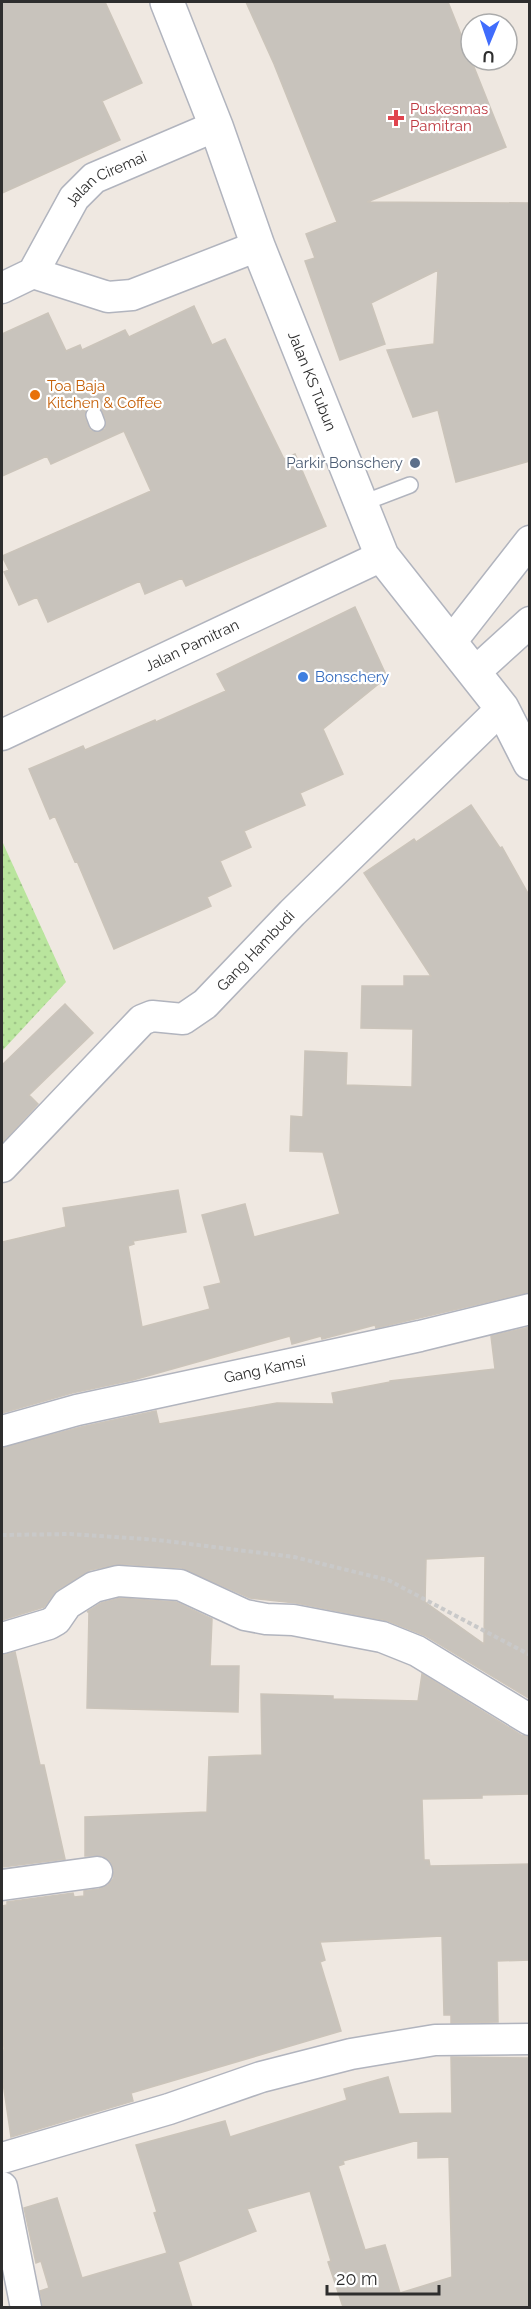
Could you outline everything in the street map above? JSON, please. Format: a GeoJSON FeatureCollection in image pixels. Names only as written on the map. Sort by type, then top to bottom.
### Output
{"type":"FeatureCollection","features":[{"type":"Feature","properties":{"kind":"street","name":"Jalan KS Tubun"},"geometry":{"type":"LineString","coordinates":[[167,2],[216,126],[258,246],[363,503],[382,556],[502,708],[530,763]]}},
{"type":"Feature","properties":{"kind":"street","name":"Jalan Ciremai"},"geometry":{"type":"LineString","coordinates":[[33,273],[74,198],[94,178],[216,126]]}},
{"type":"Feature","properties":{"kind":"street"},"geometry":{"type":"LineString","coordinates":[[2,288],[33,273],[108,297],[132,295],[258,246]]}},
{"type":"Feature","properties":{"kind":"street"},"geometry":{"type":"LineString","coordinates":[[451,642],[530,541]]}},
{"type":"Feature","properties":{"kind":"street","name":"Jalan Pamitran"},"geometry":{"type":"LineString","coordinates":[[2,735],[382,556]]}},
{"type":"Feature","properties":{"kind":"street"},"geometry":{"type":"LineString","coordinates":[[474,673],[530,622]]}},
{"type":"Feature","properties":{"kind":"street","name":"Gang Hambudi"},"geometry":{"type":"LineString","coordinates":[[2,1167],[142,1020],[152,1016],[183,1018],[205,1004],[292,913],[502,708]]}},
{"type":"Feature","properties":{"kind":"street","name":"Gang Kamsi"},"geometry":{"type":"LineString","coordinates":[[2,1431],[77,1410],[420,1336],[530,1309]]}},
{"type":"Feature","properties":{"kind":"street"},"geometry":{"type":"LineString","coordinates":[[2,1638],[49,1624],[56,1620],[67,1604],[94,1587],[118,1581],[180,1585],[245,1615],[293,1620],[382,1637],[417,1651],[530,1720]]}},
{"type":"Feature","properties":{"kind":"street"},"geometry":{"type":"LineString","coordinates":[[2,1886],[97,1872]]}},
{"type":"Feature","properties":{"kind":"street"},"geometry":{"type":"LineString","coordinates":[[2,2158],[169,2109],[261,2077],[351,2054],[435,2040],[530,2039]]}},
{"type":"Feature","properties":{"kind":"street"},"geometry":{"type":"LineString","coordinates":[[2,2187],[26,2307]]}},
{"type":"Feature","properties":{"kind":"lane"},"geometry":{"type":"LineString","coordinates":[[363,503],[410,485]]}},
{"type":"Feature","properties":{"kind":"path"},"geometry":{"type":"LineString","coordinates":[[2,1535],[70,1534],[158,1540],[294,1557],[388,1580],[530,1655]]}},
{"type":"Feature","properties":{"kind":"green space"},"geometry":{"type":"Polygon","coordinates":[[[2,841],[66,982],[2,1051],[2,841]]]}},
{"type":"Feature","properties":{"kind":"building"},"geometry":{"type":"Polygon","coordinates":[[[2,2],[105,2],[142,83],[102,101],[120,140],[2,193],[2,2]]]}},
{"type":"Feature","properties":{"kind":"building"},"geometry":{"type":"Polygon","coordinates":[[[246,2],[448,2],[459,30],[459,72],[476,72],[506,147],[367,202],[530,203],[530,461],[456,482],[438,410],[413,417],[387,350],[434,344],[438,270],[371,303],[385,344],[340,360],[305,261],[315,258],[306,234],[337,222],[274,64],[246,2]]]}},
{"type":"Feature","properties":{"kind":"building"},"geometry":{"type":"Polygon","coordinates":[[[194,306],[212,345],[225,339],[284,459],[295,454],[326,526],[186,586],[182,578],[145,594],[140,581],[48,622],[37,597],[19,605],[4,572],[9,570],[2,556],[151,491],[124,431],[51,464],[47,456],[2,476],[2,334],[48,313],[66,351],[80,345],[82,350],[125,330],[129,337],[194,306]],[[91,406],[86,409],[85,418],[90,430],[100,432],[105,429],[106,420],[101,408],[91,406]]]}},
{"type":"Feature","properties":{"kind":"building"},"geometry":{"type":"Polygon","coordinates":[[[355,607],[387,677],[323,729],[343,774],[300,793],[305,805],[244,831],[251,847],[220,861],[231,886],[207,897],[211,906],[114,949],[77,861],[75,862],[55,816],[50,819],[29,769],[83,746],[85,750],[155,720],[156,722],[226,691],[217,674],[355,607]]]}},
{"type":"Feature","properties":{"kind":"building"},"geometry":{"type":"Polygon","coordinates":[[[471,805],[500,848],[502,847],[530,897],[530,1292],[376,1328],[375,1325],[322,1339],[321,1336],[292,1344],[290,1336],[133,1380],[72,1393],[2,1413],[2,1242],[66,1227],[63,1208],[178,1190],[186,1232],[133,1241],[134,1244],[128,1246],[142,1327],[210,1309],[204,1287],[221,1283],[202,1215],[245,1204],[254,1237],[340,1214],[323,1152],[290,1151],[291,1116],[303,1117],[305,1051],[347,1053],[346,1085],[412,1087],[413,1029],[361,1028],[362,986],[404,986],[404,976],[431,976],[364,873],[414,839],[416,842],[471,805]]]}},
{"type":"Feature","properties":{"kind":"building"},"geometry":{"type":"Polygon","coordinates":[[[65,1004],[93,1033],[29,1095],[38,1104],[2,1143],[2,1065],[65,1004]]]}},
{"type":"Feature","properties":{"kind":"building"},"geometry":{"type":"Polygon","coordinates":[[[530,1327],[530,1699],[426,1636],[388,1621],[296,1603],[250,1598],[182,1568],[119,1564],[90,1570],[57,1590],[44,1607],[2,1620],[2,1448],[81,1427],[156,1411],[159,1424],[277,1403],[334,1404],[332,1393],[390,1381],[495,1369],[491,1336],[530,1327]],[[485,1556],[426,1559],[425,1602],[484,1644],[485,1556]]]}},
{"type":"Feature","properties":{"kind":"building"},"geometry":{"type":"Polygon","coordinates":[[[120,1598],[176,1602],[212,1619],[210,1666],[239,1666],[238,1712],[87,1708],[89,1611],[87,1612],[101,1603],[120,1598]]]}},
{"type":"Feature","properties":{"kind":"building"},"geometry":{"type":"Polygon","coordinates":[[[15,1652],[40,1765],[44,1765],[65,1859],[3,1867],[2,1655],[15,1652]]]}},
{"type":"Feature","properties":{"kind":"building"},"geometry":{"type":"Polygon","coordinates":[[[422,1674],[521,1735],[530,1737],[530,1794],[422,1799],[424,1860],[429,1860],[430,1866],[530,1864],[530,1960],[497,1961],[498,2022],[451,2023],[451,2015],[444,2015],[442,1936],[320,1942],[325,1960],[320,1962],[341,2031],[131,2093],[133,2101],[11,2137],[2,2076],[2,2050],[4,2050],[2,1906],[7,1905],[7,1902],[73,1893],[74,1897],[84,1896],[84,1891],[108,1885],[113,1879],[114,1870],[110,1861],[103,1856],[85,1856],[85,1817],[207,1812],[209,1757],[262,1755],[261,1694],[418,1701],[422,1674]]]}},
{"type":"Feature","properties":{"kind":"building"},"geometry":{"type":"Polygon","coordinates":[[[451,2057],[530,2058],[530,2307],[343,2307],[328,2262],[331,2261],[310,2191],[247,2209],[256,2231],[178,2262],[192,2307],[43,2307],[40,2291],[49,2288],[41,2261],[36,2263],[24,2208],[57,2198],[82,2278],[167,2253],[136,2145],[225,2121],[230,2137],[347,2100],[344,2089],[388,2077],[399,2114],[452,2113],[451,2057]],[[418,2140],[343,2161],[344,2164],[338,2166],[365,2250],[385,2245],[400,2293],[452,2277],[449,2157],[418,2158],[418,2140]]]}},
{"type":"Feature","properties":{"kind":"place","name":"Puskesmas Pamitran"},"geometry":{"type":"Point","coordinates":[396,118]}},
{"type":"Feature","properties":{"kind":"place","name":"Toa Baja Kitchen & Coffee"},"geometry":{"type":"Point","coordinates":[35,395]}},
{"type":"Feature","properties":{"kind":"place","name":"Parkir Bonschery"},"geometry":{"type":"Point","coordinates":[415,463]}},
{"type":"Feature","properties":{"kind":"place","name":"Bonschery"},"geometry":{"type":"Point","coordinates":[303,677]}}]}
